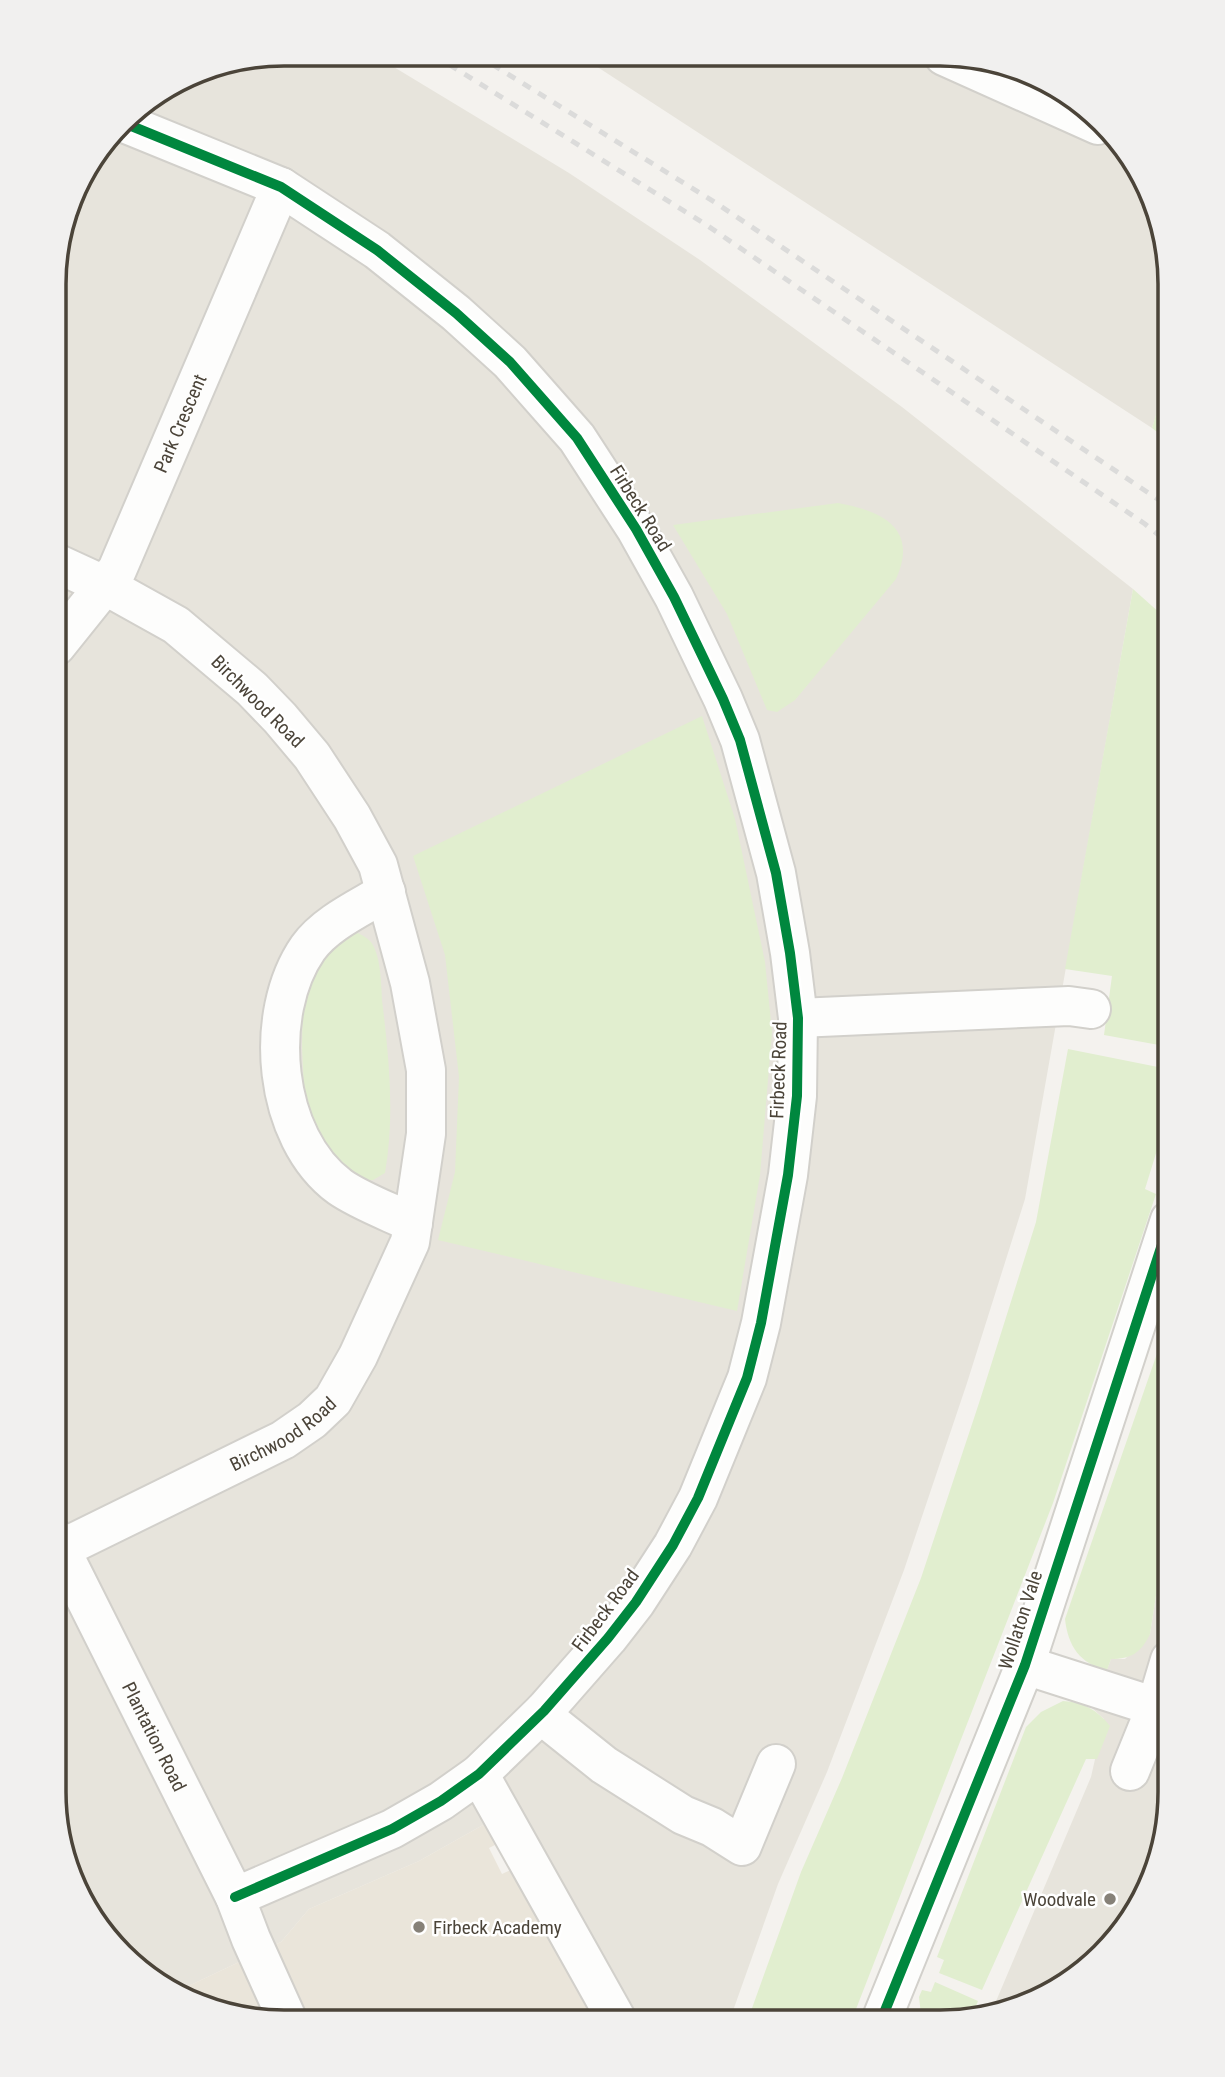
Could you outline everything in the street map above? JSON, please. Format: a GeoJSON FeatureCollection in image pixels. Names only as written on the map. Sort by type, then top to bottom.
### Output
{"type":"FeatureCollection","features":[{"type":"Feature","properties":{"kind":"street"},"geometry":{"type":"LineString","coordinates":[[972,69],[1078,116]]}},
{"type":"Feature","properties":{"kind":"street","name":"Firbeck Road"},"geometry":{"type":"LineString","coordinates":[[135,127],[281,187],[377,250],[456,313],[510,362],[577,438],[636,529],[674,597],[740,740],[776,873],[798,1018],[797,1096],[788,1175],[761,1323],[747,1378],[698,1498],[673,1545],[636,1602],[608,1638],[544,1711],[478,1774],[441,1801],[392,1829],[235,1898]]}},
{"type":"Feature","properties":{"kind":"street","name":"Park Crescent"},"geometry":{"type":"LineString","coordinates":[[66,634],[117,570],[281,187]]}},
{"type":"Feature","properties":{"kind":"street","name":"Birchwood Road"},"geometry":{"type":"LineString","coordinates":[[66,568],[106,586],[176,625],[215,656],[280,718],[312,756],[352,817],[378,865],[410,983],[426,1070],[426,1134],[410,1242],[358,1356],[332,1400],[312,1420],[283,1440],[66,1541]]}},
{"type":"Feature","properties":{"kind":"street"},"geometry":{"type":"LineString","coordinates":[[386,892],[327,929],[309,946],[295,971],[282,1008],[283,1086],[291,1120],[304,1148],[321,1169],[341,1188],[413,1223]]}},
{"type":"Feature","properties":{"kind":"street","name":"Firbeck Road"},"geometry":{"type":"LineString","coordinates":[[798,1018],[1069,1006],[1091,1009]]}},
{"type":"Feature","properties":{"kind":"street","name":"Wollaton Vale"},"geometry":{"type":"LineString","coordinates":[[885,2010],[1025,1665],[1158,1257]]}},
{"type":"Feature","properties":{"kind":"street","name":"Plantation Road"},"geometry":{"type":"LineString","coordinates":[[66,1566],[235,1898],[283,2010]]}},
{"type":"Feature","properties":{"kind":"street"},"geometry":{"type":"LineString","coordinates":[[1025,1665],[1156,1707]]}},
{"type":"Feature","properties":{"kind":"street"},"geometry":{"type":"LineString","coordinates":[[1130,1771],[1158,1700]]}},
{"type":"Feature","properties":{"kind":"street"},"geometry":{"type":"LineString","coordinates":[[544,1711],[554,1725],[615,1773],[683,1815],[712,1827],[743,1846],[776,1764]]}},
{"type":"Feature","properties":{"kind":"street"},"geometry":{"type":"LineString","coordinates":[[478,1774],[611,2010]]}},
{"type":"Feature","properties":{"kind":"shaded area"},"geometry":{"type":"Polygon","coordinates":[[[392,66],[569,173],[700,260],[902,407],[1133,589],[1025,1199],[904,1570],[827,1772],[778,1884],[733,2010],[620,2010],[490,1821],[419,1861],[309,1909],[281,1942],[187,1987],[176,1981],[130,1947],[112,1925],[83,1876],[68,1821],[66,285],[68,256],[78,215],[96,176],[121,141],[164,103],[201,83],[256,68],[392,66]]]}},
{"type":"Feature","properties":{"kind":"shaded area"},"geometry":{"type":"Polygon","coordinates":[[[596,66],[940,66],[997,74],[1024,83],[1049,96],[1095,130],[1129,176],[1147,215],[1158,271],[1158,409],[1152,428],[596,66]]]}},
{"type":"Feature","properties":{"kind":"shaded area"},"geometry":{"type":"Polygon","coordinates":[[[1158,1583],[1158,1806],[1147,1862],[1136,1889],[1095,1947],[1073,1965],[1024,1994],[995,2003],[1091,1777],[1104,1719],[1092,1708],[1111,1659],[1125,1659],[1150,1634],[1158,1583]]]}},
{"type":"Feature","properties":{"kind":"shaded area","name":"Firbeck Academy"},"geometry":{"type":"Polygon","coordinates":[[[490,1821],[501,1842],[489,1848],[502,1874],[515,1868],[592,2010],[256,2009],[228,2003],[187,1987],[281,1942],[309,1909],[419,1861],[490,1821]]]}},
{"type":"Feature","properties":{"kind":"green space"},"geometry":{"type":"Polygon","coordinates":[[[1158,408],[1158,433],[1152,428],[1158,408]]]}},
{"type":"Feature","properties":{"kind":"green space"},"geometry":{"type":"Polygon","coordinates":[[[838,503],[869,511],[892,525],[903,547],[896,579],[795,700],[777,712],[767,710],[727,614],[673,525],[838,503]]]}},
{"type":"Feature","properties":{"kind":"green space"},"geometry":{"type":"Polygon","coordinates":[[[1133,589],[1158,611],[1158,1045],[1104,1035],[1112,976],[1065,969],[1133,589]]]}},
{"type":"Feature","properties":{"kind":"green space"},"geometry":{"type":"Polygon","coordinates":[[[702,716],[735,819],[765,962],[772,1032],[760,1175],[737,1311],[438,1240],[455,1172],[459,1077],[445,955],[413,856],[702,716]]]}},
{"type":"Feature","properties":{"kind":"green space"},"geometry":{"type":"Polygon","coordinates":[[[358,933],[373,945],[379,966],[389,1065],[390,1108],[385,1173],[373,1180],[361,1181],[343,1173],[305,1111],[302,1047],[303,995],[309,973],[338,937],[358,933]]]}},
{"type":"Feature","properties":{"kind":"green space"},"geometry":{"type":"Polygon","coordinates":[[[1068,1049],[1158,1067],[1158,1147],[1145,1189],[1156,1194],[1053,1503],[856,2010],[751,2010],[801,1872],[842,1778],[921,1578],[1036,1222],[1068,1049]]]}},
{"type":"Feature","properties":{"kind":"green space"},"geometry":{"type":"Polygon","coordinates":[[[1158,1351],[1158,1583],[1150,1634],[1135,1654],[1111,1659],[1107,1670],[1089,1663],[1077,1652],[1069,1638],[1065,1619],[1158,1351]]]}},
{"type":"Feature","properties":{"kind":"green space"},"geometry":{"type":"Polygon","coordinates":[[[1063,1701],[1090,1708],[1110,1726],[1097,1759],[1086,1759],[982,1990],[939,1973],[944,1960],[937,1957],[1026,1727],[1041,1712],[1063,1701]]]}},
{"type":"Feature","properties":{"kind":"green space"},"geometry":{"type":"Polygon","coordinates":[[[935,1982],[978,2001],[975,2008],[969,2009],[920,2010],[919,1997],[922,1990],[931,1992],[935,1982]]]}},
{"type":"Feature","properties":{"kind":"railway"},"geometry":{"type":"LineString","coordinates":[[452,66],[705,224],[1158,534]]}},
{"type":"Feature","properties":{"kind":"railway"},"geometry":{"type":"LineString","coordinates":[[495,66],[716,203],[1158,499]]}},
{"type":"Feature","properties":{"kind":"cycle path"},"geometry":{"type":"LineString","coordinates":[[135,127],[281,187],[377,250],[456,313],[510,362],[577,438],[636,529],[674,597],[740,740],[776,873],[798,1018],[797,1096],[788,1175],[761,1323],[747,1378],[698,1498],[673,1545],[636,1602],[608,1638],[544,1711],[479,1774],[441,1801],[392,1829],[235,1897]]}},
{"type":"Feature","properties":{"kind":"cycle path"},"geometry":{"type":"LineString","coordinates":[[885,2010],[1025,1665],[1158,1257]]}},
{"type":"Feature","properties":{"kind":"place","name":"Woodvale"},"geometry":{"type":"Point","coordinates":[1110,1899]}},
{"type":"Feature","properties":{"kind":"place","name":"Firbeck Academy"},"geometry":{"type":"Point","coordinates":[419,1927]}}]}
